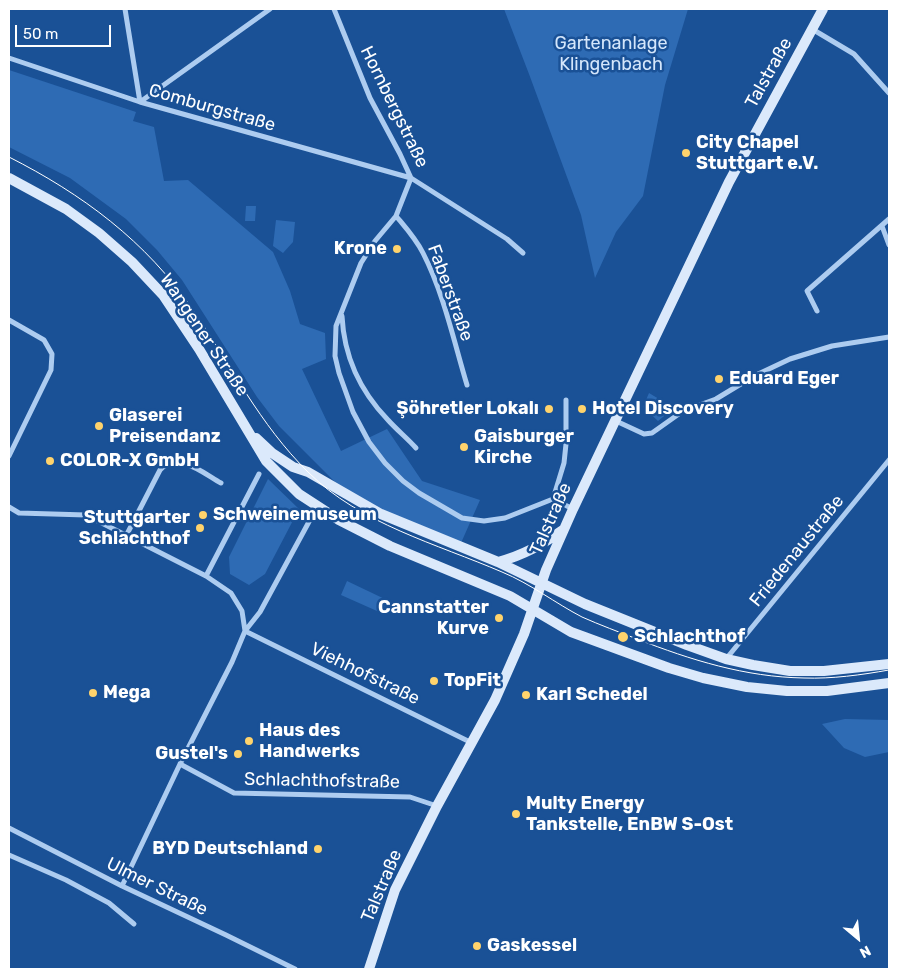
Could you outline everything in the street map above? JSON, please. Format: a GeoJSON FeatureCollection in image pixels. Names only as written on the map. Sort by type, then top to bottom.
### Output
{"type":"FeatureCollection","features":[{"type":"Feature","properties":{"kind":"main road","name":"Talstraße"},"geometry":{"type":"LineString","coordinates":[[369,969],[395,890],[437,806],[495,700],[524,634],[542,582],[573,508],[729,182],[823,9]]}},
{"type":"Feature","properties":{"kind":"main road","name":"Wangener Straße"},"geometry":{"type":"LineString","coordinates":[[9,178],[66,209],[99,233],[132,262],[163,296],[198,349],[266,461],[299,494],[318,507],[390,546],[498,590],[577,634],[669,668],[730,684],[787,691],[827,691],[889,683]]}},
{"type":"Feature","properties":{"kind":"main road","name":"Wangener Straße"},"geometry":{"type":"LineString","coordinates":[[246,428],[272,453],[381,514],[498,562],[585,604],[726,658],[753,665],[790,670],[824,671],[889,664]]}},
{"type":"Feature","properties":{"kind":"main road"},"geometry":{"type":"LineString","coordinates":[[498,562],[515,558],[535,549],[564,530]]}},
{"type":"Feature","properties":{"kind":"street"},"geometry":{"type":"LineString","coordinates":[[125,9],[140,102],[270,9]]}},
{"type":"Feature","properties":{"kind":"street","name":"Hornbergstraße"},"geometry":{"type":"LineString","coordinates":[[334,9],[370,98],[411,178],[486,225],[523,253]]}},
{"type":"Feature","properties":{"kind":"street"},"geometry":{"type":"LineString","coordinates":[[812,30],[854,54],[889,93]]}},
{"type":"Feature","properties":{"kind":"street","name":"Comburgstraße"},"geometry":{"type":"LineString","coordinates":[[9,58],[140,102],[411,178]]}},
{"type":"Feature","properties":{"kind":"street"},"geometry":{"type":"LineString","coordinates":[[411,178],[396,216],[375,241],[361,263],[336,326],[335,356],[338,373],[368,442],[385,464],[419,494],[462,518],[484,520],[505,518],[553,499],[573,508]]}},
{"type":"Feature","properties":{"kind":"street","name":"Faberstraße"},"geometry":{"type":"LineString","coordinates":[[396,216],[416,241],[427,262],[440,294],[467,385]]}},
{"type":"Feature","properties":{"kind":"street"},"geometry":{"type":"LineString","coordinates":[[817,311],[808,291],[889,219]]}},
{"type":"Feature","properties":{"kind":"street"},"geometry":{"type":"LineString","coordinates":[[882,226],[889,245]]}},
{"type":"Feature","properties":{"kind":"street"},"geometry":{"type":"LineString","coordinates":[[342,313],[346,350],[356,375],[381,412],[416,448]]}},
{"type":"Feature","properties":{"kind":"street"},"geometry":{"type":"LineString","coordinates":[[9,320],[44,340],[52,354],[51,370],[9,456]]}},
{"type":"Feature","properties":{"kind":"street"},"geometry":{"type":"LineString","coordinates":[[616,421],[644,434],[652,433],[683,411],[716,399],[754,376],[790,359],[832,346],[889,337]]}},
{"type":"Feature","properties":{"kind":"street"},"geometry":{"type":"LineString","coordinates":[[553,499],[564,463],[566,400]]}},
{"type":"Feature","properties":{"kind":"street","name":"Friedenaustraße"},"geometry":{"type":"LineString","coordinates":[[726,658],[889,460]]}},
{"type":"Feature","properties":{"kind":"street"},"geometry":{"type":"LineString","coordinates":[[126,536],[160,470],[165,465],[180,461],[221,483]]}},
{"type":"Feature","properties":{"kind":"street"},"geometry":{"type":"LineString","coordinates":[[206,576],[259,474]]}},
{"type":"Feature","properties":{"kind":"street"},"geometry":{"type":"LineString","coordinates":[[9,507],[19,513],[86,515],[206,576],[231,593],[242,611],[245,631]]}},
{"type":"Feature","properties":{"kind":"street"},"geometry":{"type":"LineString","coordinates":[[122,886],[180,764],[232,662],[245,631],[260,612],[318,507]]}},
{"type":"Feature","properties":{"kind":"street","name":"Viehhofstraße"},"geometry":{"type":"LineString","coordinates":[[245,631],[472,743]]}},
{"type":"Feature","properties":{"kind":"street","name":"Schlachthofstraße"},"geometry":{"type":"LineString","coordinates":[[180,764],[234,792],[410,797],[437,806]]}},
{"type":"Feature","properties":{"kind":"street","name":"Ulmer Straße"},"geometry":{"type":"LineString","coordinates":[[9,828],[122,886],[295,969]]}},
{"type":"Feature","properties":{"kind":"street","name":"Ulmer Straße"},"geometry":{"type":"LineString","coordinates":[[9,855],[66,880],[109,903],[134,924]]}},
{"type":"Feature","properties":{"kind":"green space","name":"Gartenanlage Klingenbach"},"geometry":{"type":"Polygon","coordinates":[[[504,9],[688,9],[665,85],[643,196],[616,232],[595,278],[581,215],[504,9]]]}},
{"type":"Feature","properties":{"kind":"green space"},"geometry":{"type":"Polygon","coordinates":[[[9,70],[136,112],[133,121],[154,127],[164,181],[188,180],[273,252],[290,291],[300,324],[325,333],[326,359],[302,369],[341,451],[387,429],[422,481],[480,500],[461,543],[397,518],[343,490],[279,426],[257,397],[182,280],[157,250],[126,219],[70,178],[9,147],[9,70]]]}},
{"type":"Feature","properties":{"kind":"green space"},"geometry":{"type":"Polygon","coordinates":[[[246,206],[256,206],[255,221],[245,221],[246,206]]]}},
{"type":"Feature","properties":{"kind":"green space"},"geometry":{"type":"Polygon","coordinates":[[[276,220],[295,222],[293,242],[283,253],[273,246],[276,220]]]}},
{"type":"Feature","properties":{"kind":"green space"},"geometry":{"type":"Polygon","coordinates":[[[649,393],[674,408],[658,421],[643,407],[649,393]]]}},
{"type":"Feature","properties":{"kind":"green space"},"geometry":{"type":"Polygon","coordinates":[[[268,479],[299,509],[265,574],[249,585],[230,574],[229,557],[268,479]]]}},
{"type":"Feature","properties":{"kind":"green space"},"geometry":{"type":"Polygon","coordinates":[[[347,581],[391,602],[386,615],[341,595],[347,581]]]}},
{"type":"Feature","properties":{"kind":"green space"},"geometry":{"type":"Polygon","coordinates":[[[845,719],[889,720],[889,752],[865,757],[844,748],[822,724],[845,719]]]}},
{"type":"Feature","properties":{"kind":"tram line"},"geometry":{"type":"LineString","coordinates":[[9,157],[36,171],[87,203],[155,262],[193,310],[246,394],[291,454],[308,472],[351,506],[400,531],[513,577],[582,617],[657,647],[698,660],[739,671],[782,677],[836,677],[889,670]]}},
{"type":"Feature","properties":{"kind":"place","name":"City Chapel Stuttgart e.V."},"geometry":{"type":"Point","coordinates":[686,153]}},
{"type":"Feature","properties":{"kind":"place","name":"Krone"},"geometry":{"type":"Point","coordinates":[397,249]}},
{"type":"Feature","properties":{"kind":"place","name":"Eduard Eger"},"geometry":{"type":"Point","coordinates":[719,379]}},
{"type":"Feature","properties":{"kind":"place","name":"Şöhretler Lokalı"},"geometry":{"type":"Point","coordinates":[549,409]}},
{"type":"Feature","properties":{"kind":"place","name":"Hotel Discovery"},"geometry":{"type":"Point","coordinates":[582,409]}},
{"type":"Feature","properties":{"kind":"place","name":"Glaserei Preisendanz"},"geometry":{"type":"Point","coordinates":[99,426]}},
{"type":"Feature","properties":{"kind":"place","name":"Gaisburger Kirche"},"geometry":{"type":"Point","coordinates":[464,447]}},
{"type":"Feature","properties":{"kind":"place","name":"COLOR-X GmbH"},"geometry":{"type":"Point","coordinates":[50,461]}},
{"type":"Feature","properties":{"kind":"place","name":"Schweinemuseum"},"geometry":{"type":"Point","coordinates":[203,515]}},
{"type":"Feature","properties":{"kind":"place","name":"Stuttgarter Schlachthof"},"geometry":{"type":"Point","coordinates":[200,528]}},
{"type":"Feature","properties":{"kind":"place","name":"Cannstatter Kurve"},"geometry":{"type":"Point","coordinates":[499,618]}},
{"type":"Feature","properties":{"kind":"place","name":"Schlachthof"},"geometry":{"type":"Point","coordinates":[623,637]}},
{"type":"Feature","properties":{"kind":"place","name":"TopFit"},"geometry":{"type":"Point","coordinates":[434,681]}},
{"type":"Feature","properties":{"kind":"place","name":"Mega"},"geometry":{"type":"Point","coordinates":[93,693]}},
{"type":"Feature","properties":{"kind":"place","name":"Karl Schedel"},"geometry":{"type":"Point","coordinates":[526,695]}},
{"type":"Feature","properties":{"kind":"place","name":"Haus des Handwerks"},"geometry":{"type":"Point","coordinates":[249,741]}},
{"type":"Feature","properties":{"kind":"place","name":"Gustel's"},"geometry":{"type":"Point","coordinates":[238,754]}},
{"type":"Feature","properties":{"kind":"place","name":"Multy Energy Tankstelle, EnBW S-Ost"},"geometry":{"type":"Point","coordinates":[516,814]}},
{"type":"Feature","properties":{"kind":"place","name":"BYD Deutschland"},"geometry":{"type":"Point","coordinates":[318,849]}},
{"type":"Feature","properties":{"kind":"place","name":"Gaskessel"},"geometry":{"type":"Point","coordinates":[477,946]}}]}
